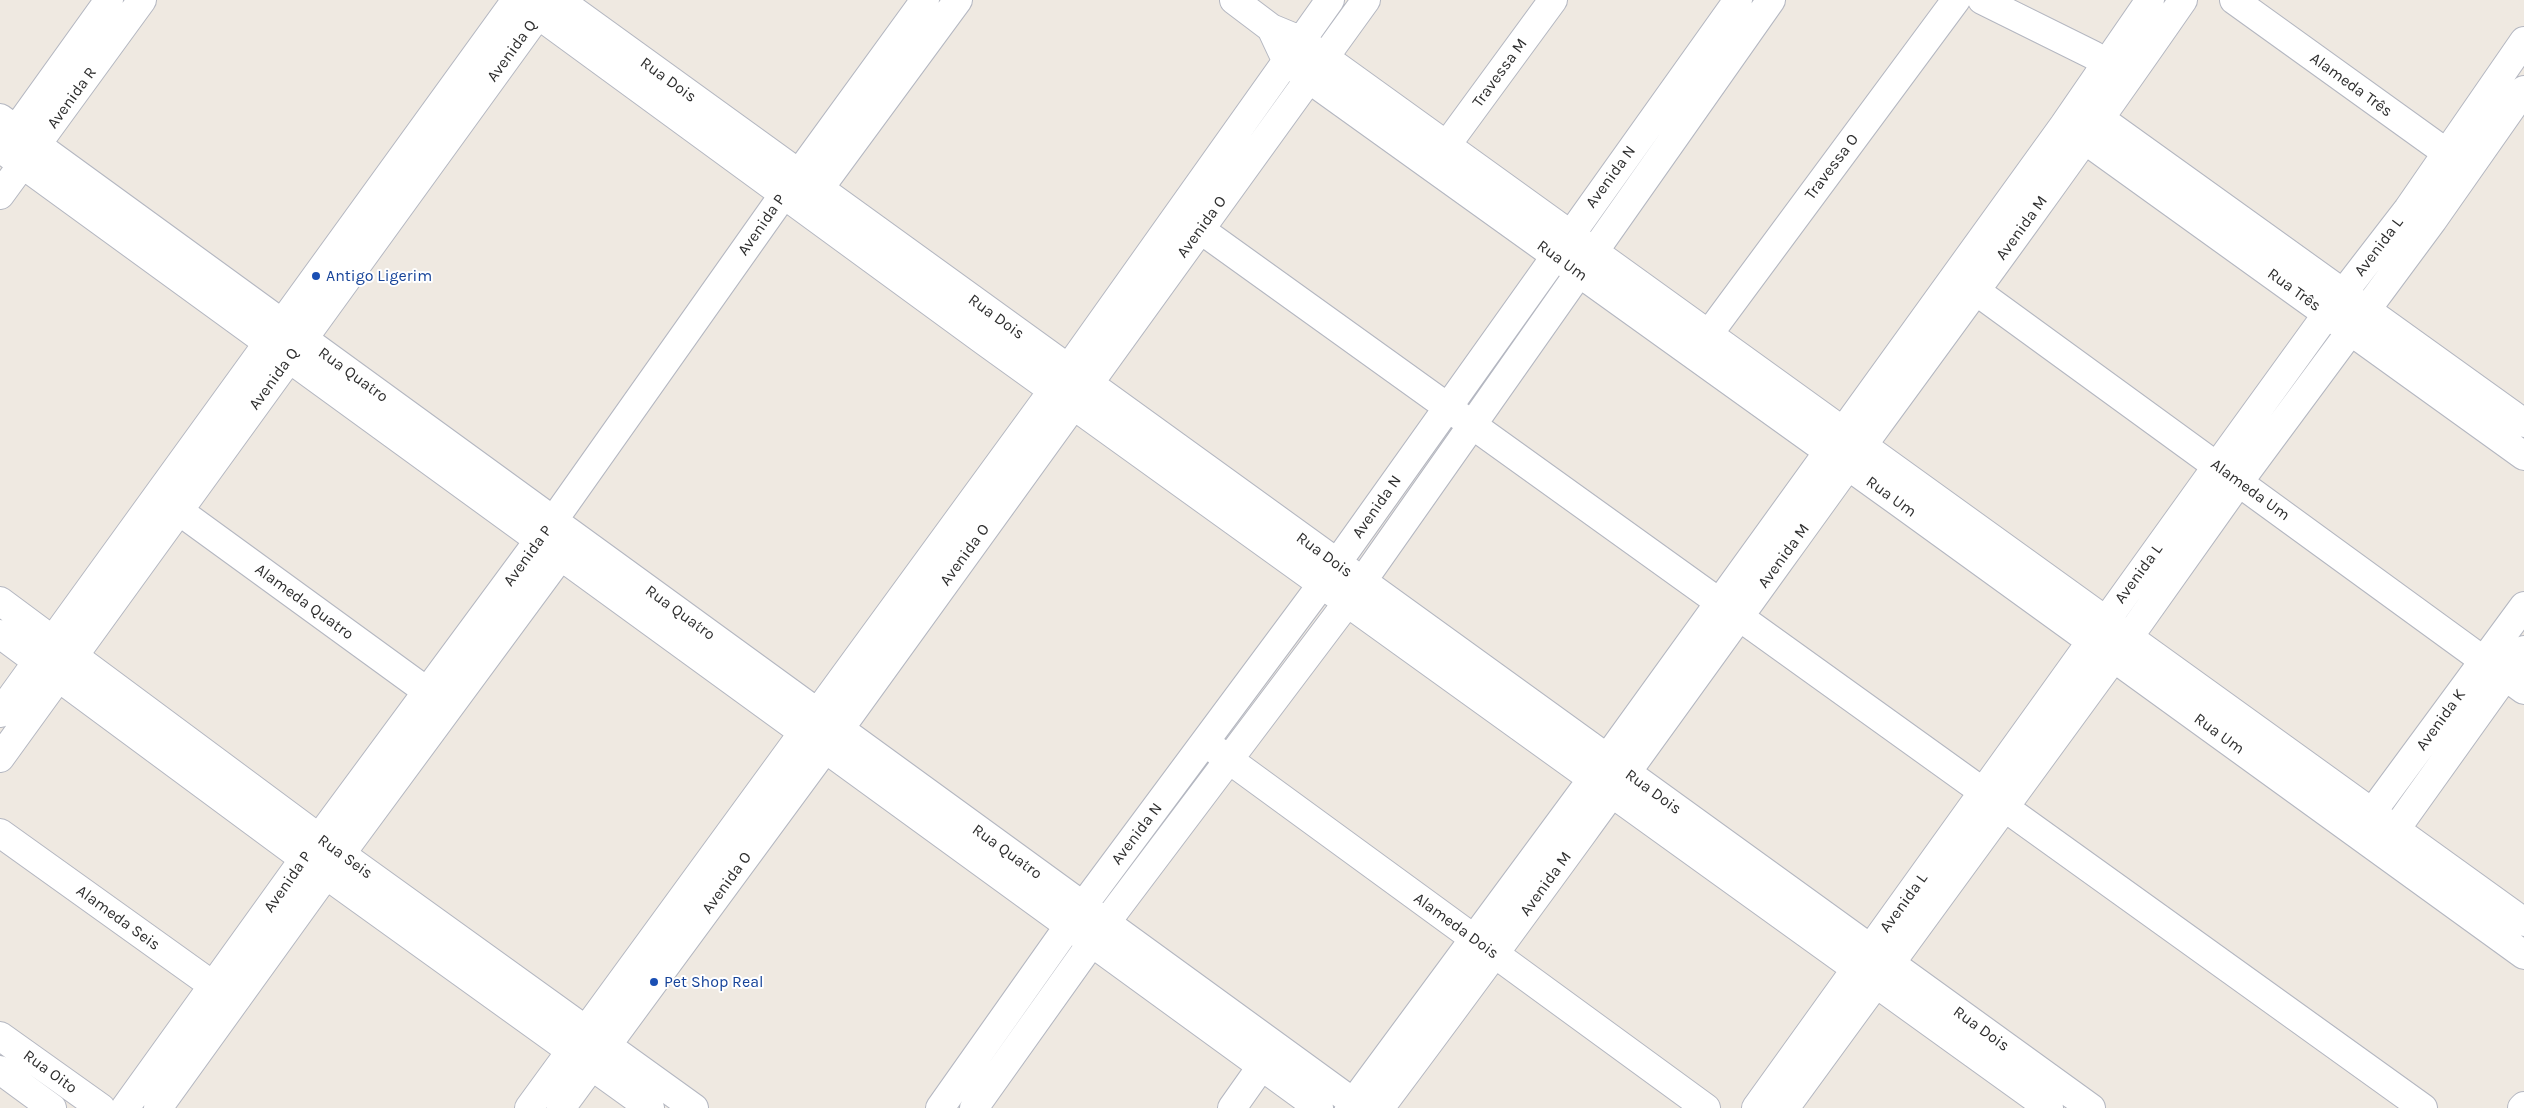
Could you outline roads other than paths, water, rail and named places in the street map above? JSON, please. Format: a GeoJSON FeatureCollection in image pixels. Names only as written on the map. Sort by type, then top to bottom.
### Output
{"type":"FeatureCollection","features":[{"type":"Feature","properties":{"kind":"street","name":"Avenida R"},"geometry":{"type":"LineString","coordinates":[[0,195],[11,144],[109,0]]}},
{"type":"Feature","properties":{"kind":"street","name":"Avenida R"},"geometry":{"type":"LineString","coordinates":[[11,144],[142,0]]}},
{"type":"Feature","properties":{"kind":"street","name":"Avenida P"},"geometry":{"type":"LineString","coordinates":[[125,1108],[311,848],[801,192],[925,16],[958,0]]}},
{"type":"Feature","properties":{"kind":"street","name":"Rua Um"},"geometry":{"type":"LineString","coordinates":[[1234,0],[1271,28],[1293,50],[1309,80],[1563,246],[1845,448],[2122,648],[2357,834],[2524,955]]}},
{"type":"Feature","properties":{"kind":"street","name":"Avenida O"},"geometry":{"type":"LineString","coordinates":[[529,1108],[588,1049],[831,740],[1071,387],[1293,50],[1330,0]]}},
{"type":"Feature","properties":{"kind":"street","name":"Avenida O"},"geometry":{"type":"LineString","coordinates":[[561,1108],[588,1049],[809,723],[1071,387],[1201,230],[1366,0]]}},
{"type":"Feature","properties":{"kind":"street","name":"Travessa M"},"geometry":{"type":"LineString","coordinates":[[1446,146],[1553,0]]}},
{"type":"Feature","properties":{"kind":"street","name":"Avenida N"},"geometry":{"type":"LineString","coordinates":[[940,1108],[1076,917],[1330,574],[1738,0]]}},
{"type":"Feature","properties":{"kind":"street","name":"Avenida N"},"geometry":{"type":"LineString","coordinates":[[974,1108],[1099,934],[1354,592],[1771,0]]}},
{"type":"Feature","properties":{"kind":"street","name":"Travessa O"},"geometry":{"type":"LineString","coordinates":[[1708,335],[1956,0]]}},
{"type":"Feature","properties":{"kind":"street"},"geometry":{"type":"LineString","coordinates":[[1982,0],[2105,63]]}},
{"type":"Feature","properties":{"kind":"street","name":"Avenida M"},"geometry":{"type":"LineString","coordinates":[[1354,1106],[1484,947],[1609,776],[1845,448],[2105,63],[2150,0]]}},
{"type":"Feature","properties":{"kind":"street","name":"Avenida M"},"geometry":{"type":"LineString","coordinates":[[1845,448],[1976,291],[2093,130],[2183,0]]}},
{"type":"Feature","properties":{"kind":"street","name":"Alameda Três"},"geometry":{"type":"LineString","coordinates":[[2234,0],[2469,169]]}},
{"type":"Feature","properties":{"kind":"street","name":"Rua Dois"},"geometry":{"type":"LineString","coordinates":[[536,3],[801,192],[1873,966],[2091,1108]]}},
{"type":"Feature","properties":{"kind":"street","name":"Avenida Q"},"geometry":{"type":"LineString","coordinates":[[0,758],[67,666],[168,503],[285,341],[536,3]]}},
{"type":"Feature","properties":{"kind":"street","name":"Avenida L"},"geometry":{"type":"LineString","coordinates":[[1994,800],[2099,631],[2216,466],[2335,304],[2408,209],[2524,41]]}},
{"type":"Feature","properties":{"kind":"street","name":"Rua Um"},"geometry":{"type":"LineString","coordinates":[[1293,50],[1324,57],[1446,146],[1563,246]]}},
{"type":"Feature","properties":{"kind":"street","name":"Avenida L"},"geometry":{"type":"LineString","coordinates":[[1756,1108],[1873,966],[1994,800],[2122,648],[2240,482],[2359,322],[2524,90]]}},
{"type":"Feature","properties":{"kind":"street","name":"Rua Três"},"geometry":{"type":"LineString","coordinates":[[2071,114],[2359,322],[2524,456]]}},
{"type":"Feature","properties":{"kind":"street","name":"Rua Quatro"},"geometry":{"type":"LineString","coordinates":[[11,144],[1269,1056],[1354,1106]]}},
{"type":"Feature","properties":{"kind":"street"},"geometry":{"type":"LineString","coordinates":[[1201,230],[2423,1108]]}},
{"type":"Feature","properties":{"kind":"street","name":"Rua Um"},"geometry":{"type":"LineString","coordinates":[[1587,263],[1708,335],[1845,448]]}},
{"type":"Feature","properties":{"kind":"street","name":"Alameda Um"},"geometry":{"type":"LineString","coordinates":[[1976,291],[2505,676]]}},
{"type":"Feature","properties":{"kind":"street","name":"Rua Três"},"geometry":{"type":"LineString","coordinates":[[2359,322],[2524,423]]}},
{"type":"Feature","properties":{"kind":"street","name":"Avenida Q"},"geometry":{"type":"LineString","coordinates":[[0,713],[45,650],[168,503]]}},
{"type":"Feature","properties":{"kind":"street","name":"Alameda Quatro"},"geometry":{"type":"LineString","coordinates":[[168,503],[450,708]]}},
{"type":"Feature","properties":{"kind":"street","name":"Avenida P"},"geometry":{"type":"LineString","coordinates":[[158,1108],[236,1002],[333,864],[568,547]]}},
{"type":"Feature","properties":{"kind":"street","name":"Rua Seis"},"geometry":{"type":"LineString","coordinates":[[0,601],[45,650],[311,848],[588,1049],[694,1108]]}},
{"type":"Feature","properties":{"kind":"street","name":"Avenida K"},"geometry":{"type":"LineString","coordinates":[[2357,834],[2373,812],[2505,676],[2524,606]]}},
{"type":"Feature","properties":{"kind":"street","name":"Rua Seis"},"geometry":{"type":"LineString","coordinates":[[0,634],[45,650]]}},
{"type":"Feature","properties":{"kind":"street","name":"Rua Um"},"geometry":{"type":"LineString","coordinates":[[2122,648],[2373,812],[2524,922]]}},
{"type":"Feature","properties":{"kind":"street","name":"Avenida K"},"geometry":{"type":"LineString","coordinates":[[2381,851],[2524,650]]}},
{"type":"Feature","properties":{"kind":"street","name":"Alameda Dois"},"geometry":{"type":"LineString","coordinates":[[1206,743],[1706,1108]]}},
{"type":"Feature","properties":{"kind":"street","name":"Alameda Seis"},"geometry":{"type":"LineString","coordinates":[[0,833],[236,1002]]}},
{"type":"Feature","properties":{"kind":"street","name":"Avenida M"},"geometry":{"type":"LineString","coordinates":[[1380,1108],[1484,947]]}},
{"type":"Feature","properties":{"kind":"street","name":"Avenida L"},"geometry":{"type":"LineString","coordinates":[[1785,1108],[1873,966]]}},
{"type":"Feature","properties":{"kind":"street","name":"Rua Dois"},"geometry":{"type":"LineString","coordinates":[[1873,966],[2049,1108]]}},
{"type":"Feature","properties":{"kind":"street","name":"Rua Oito"},"geometry":{"type":"LineString","coordinates":[[0,1036],[101,1108]]}},
{"type":"Feature","properties":{"kind":"street","name":"Rua Seis"},"geometry":{"type":"LineString","coordinates":[[588,1049],[650,1108]]}},
{"type":"Feature","properties":{"kind":"street","name":"Rua Quatro"},"geometry":{"type":"LineString","coordinates":[[1269,1056],[1319,1108]]}},
{"type":"Feature","properties":{"kind":"street"},"geometry":{"type":"LineString","coordinates":[[1232,1108],[1269,1056]]}},
{"type":"Feature","properties":{"kind":"street","name":"Rua Oito"},"geometry":{"type":"LineString","coordinates":[[0,1070],[52,1108]]}},
{"type":"Feature","properties":{"kind":"place","name":"Antigo Ligerim"},"geometry":{"type":"Point","coordinates":[316,276]}},
{"type":"Feature","properties":{"kind":"place","name":"Pet Shop Real"},"geometry":{"type":"Point","coordinates":[654,982]}}]}
